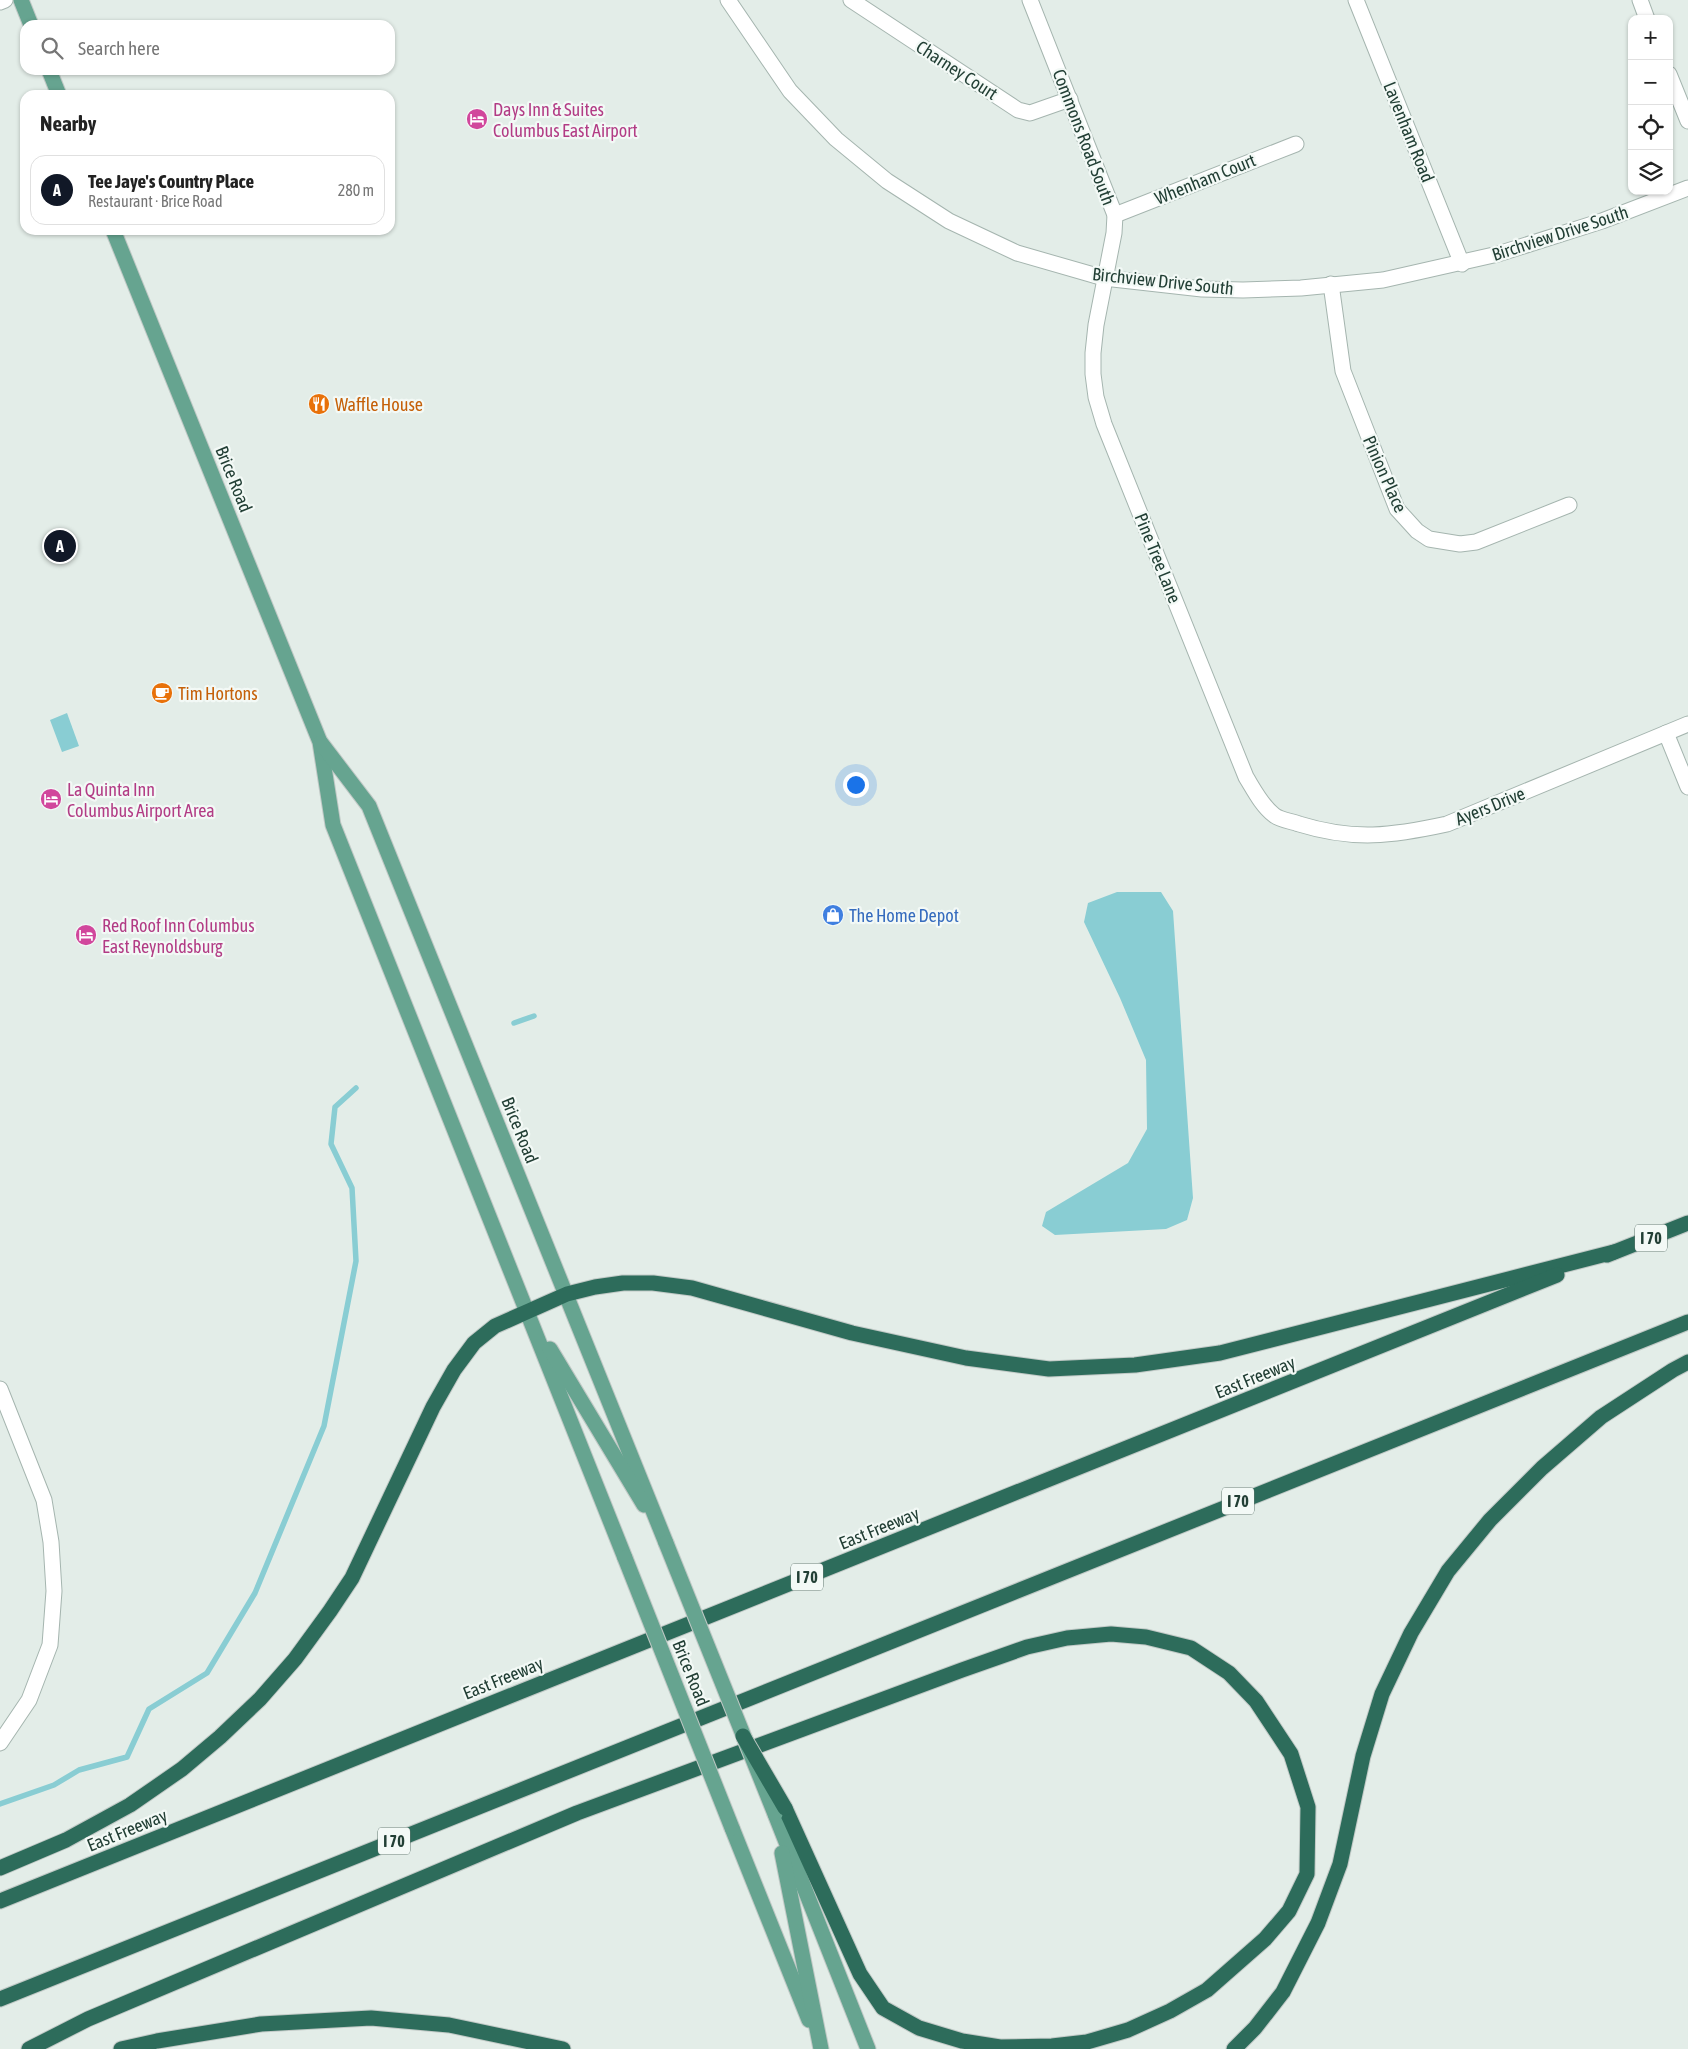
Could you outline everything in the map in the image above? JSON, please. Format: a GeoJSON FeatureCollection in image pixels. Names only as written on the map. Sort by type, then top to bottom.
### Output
{"type":"FeatureCollection","features":[{"type":"Feature","properties":{"kind":"highway","name":"East Freeway"},"geometry":{"type":"LineString","coordinates":[[0,1901],[1688,1223]]}},
{"type":"Feature","properties":{"kind":"highway"},"geometry":{"type":"LineString","coordinates":[[0,1868],[66,1840],[130,1805],[182,1769],[220,1737],[260,1699],[295,1659],[330,1612],[352,1578],[433,1407],[454,1370],[474,1343],[495,1326],[568,1294],[595,1286],[623,1283],[654,1283],[692,1288],[852,1333],[966,1358],[1049,1369],[1135,1366],[1220,1353],[1614,1252]]}},
{"type":"Feature","properties":{"kind":"highway","name":"I 70"},"geometry":{"type":"LineString","coordinates":[[0,1999],[789,1683],[934,1622],[1688,1322]]}},
{"type":"Feature","properties":{"kind":"highway"},"geometry":{"type":"LineString","coordinates":[[1234,2049],[1255,2028],[1283,1992],[1318,1923],[1340,1864],[1363,1756],[1382,1694],[1411,1632],[1448,1571],[1490,1520],[1542,1468],[1600,1417],[1688,1362]]}},
{"type":"Feature","properties":{"kind":"highway"},"geometry":{"type":"LineString","coordinates":[[29,2049],[97,2015],[577,1813],[962,1670],[1027,1647],[1067,1638],[1111,1634],[1146,1637],[1191,1648],[1229,1673],[1256,1701],[1291,1754],[1308,1807],[1307,1874],[1289,1911],[1265,1939],[1207,1990],[1170,2012],[1128,2030],[1087,2042],[1052,2046],[1000,2047],[962,2041],[919,2028],[883,2008],[860,1974],[780,1811],[743,1736]]}},
{"type":"Feature","properties":{"kind":"highway"},"geometry":{"type":"LineString","coordinates":[[121,2049],[157,2041],[261,2024],[371,2018],[449,2025],[563,2049]]}},
{"type":"Feature","properties":{"kind":"main road"},"geometry":{"type":"LineString","coordinates":[[21,0],[29,20]]}},
{"type":"Feature","properties":{"kind":"main road"},"geometry":{"type":"LineString","coordinates":[[51,75],[57,90]]}},
{"type":"Feature","properties":{"kind":"main road","name":"Brice Road"},"geometry":{"type":"LineString","coordinates":[[115,235],[320,742],[333,825],[821,2049]]}},
{"type":"Feature","properties":{"kind":"main road","name":"Brice Road"},"geometry":{"type":"LineString","coordinates":[[320,742],[369,806],[568,1294],[743,1736]]}},
{"type":"Feature","properties":{"kind":"main road","name":"Brice Road"},"geometry":{"type":"LineString","coordinates":[[527,1312],[666,1543]]}},
{"type":"Feature","properties":{"kind":"main road"},"geometry":{"type":"LineString","coordinates":[[780,1811],[868,2049]]}},
{"type":"Feature","properties":{"kind":"main road","name":"Brice Road"},"geometry":{"type":"LineString","coordinates":[[780,1811],[821,2049]]}},
{"type":"Feature","properties":{"kind":"street"},"geometry":{"type":"LineString","coordinates":[[0,2],[5,0]]}},
{"type":"Feature","properties":{"kind":"street","name":"Birchview Drive South"},"geometry":{"type":"LineString","coordinates":[[728,0],[790,91],[836,138],[887,182],[949,221],[1017,253],[1104,278],[1202,289],[1301,288],[1383,280],[1462,264],[1498,254],[1602,221],[1688,188]]}},
{"type":"Feature","properties":{"kind":"street","name":"Charney Court"},"geometry":{"type":"LineString","coordinates":[[851,0],[1018,110],[1030,113],[1070,99]]}},
{"type":"Feature","properties":{"kind":"street","name":"Commons Road South"},"geometry":{"type":"LineString","coordinates":[[1030,0],[1115,215],[1114,233],[1104,278]]}},
{"type":"Feature","properties":{"kind":"street","name":"Lavenham Road"},"geometry":{"type":"LineString","coordinates":[[1356,0],[1462,264]]}},
{"type":"Feature","properties":{"kind":"street"},"geometry":{"type":"LineString","coordinates":[[1640,0],[1646,15]]}},
{"type":"Feature","properties":{"kind":"street"},"geometry":{"type":"LineString","coordinates":[[1673,84],[1688,121]]}},
{"type":"Feature","properties":{"kind":"street","name":"Whenham Court"},"geometry":{"type":"LineString","coordinates":[[1115,215],[1296,144]]}},
{"type":"Feature","properties":{"kind":"street","name":"Pine Tree Lane"},"geometry":{"type":"LineString","coordinates":[[1104,278],[1096,325],[1093,374],[1096,397],[1104,424],[1246,778],[1261,801],[1274,815],[1283,819]]}},
{"type":"Feature","properties":{"kind":"street","name":"Pinion Place"},"geometry":{"type":"LineString","coordinates":[[1331,284],[1342,371],[1397,509],[1417,532],[1429,539],[1445,543],[1476,542],[1569,505]]}},
{"type":"Feature","properties":{"kind":"street","name":"Ayers Drive"},"geometry":{"type":"LineString","coordinates":[[1283,819],[1321,830],[1365,836],[1404,834],[1447,824],[1688,724]]}},
{"type":"Feature","properties":{"kind":"street"},"geometry":{"type":"LineString","coordinates":[[1666,733],[1688,787]]}},
{"type":"Feature","properties":{"kind":"street"},"geometry":{"type":"LineString","coordinates":[[0,1389],[44,1500],[51,1542],[54,1591],[50,1645],[29,1700],[0,1743]]}},
{"type":"Feature","properties":{"kind":"water"},"geometry":{"type":"Polygon","coordinates":[[[67,713],[79,746],[62,752],[50,720],[67,713]]]}},
{"type":"Feature","properties":{"kind":"water"},"geometry":{"type":"Polygon","coordinates":[[[1117,892],[1161,892],[1173,911],[1193,1198],[1187,1220],[1166,1229],[1055,1235],[1042,1226],[1046,1212],[1128,1163],[1147,1129],[1146,1060],[1120,998],[1084,922],[1088,903],[1117,892]]]}},
{"type":"Feature","properties":{"kind":"waterway"},"geometry":{"type":"LineString","coordinates":[[514,1023],[534,1016]]}},
{"type":"Feature","properties":{"kind":"waterway"},"geometry":{"type":"LineString","coordinates":[[0,1804],[54,1785],[79,1770],[127,1757],[149,1709],[207,1673],[255,1593],[324,1426],[356,1261],[352,1188],[331,1144],[335,1107],[356,1088]]}},
{"type":"Feature","properties":{"kind":"place","name":"Days Inn & Suites Columbus East Airport"},"geometry":{"type":"Point","coordinates":[477,119]}},
{"type":"Feature","properties":{"kind":"place","name":"Waffle House"},"geometry":{"type":"Point","coordinates":[319,404]}},
{"type":"Feature","properties":{"kind":"place","name":"Tee Jaye's Country Place"},"geometry":{"type":"Point","coordinates":[60,546]}},
{"type":"Feature","properties":{"kind":"place","name":"Tim Hortons"},"geometry":{"type":"Point","coordinates":[162,693]}},
{"type":"Feature","properties":{"kind":"place","name":"La Quinta Inn Columbus Airport Area"},"geometry":{"type":"Point","coordinates":[51,799]}},
{"type":"Feature","properties":{"kind":"place","name":"The Home Depot"},"geometry":{"type":"Point","coordinates":[833,915]}},
{"type":"Feature","properties":{"kind":"place","name":"Red Roof Inn Columbus East Reynoldsburg"},"geometry":{"type":"Point","coordinates":[86,935]}}]}
